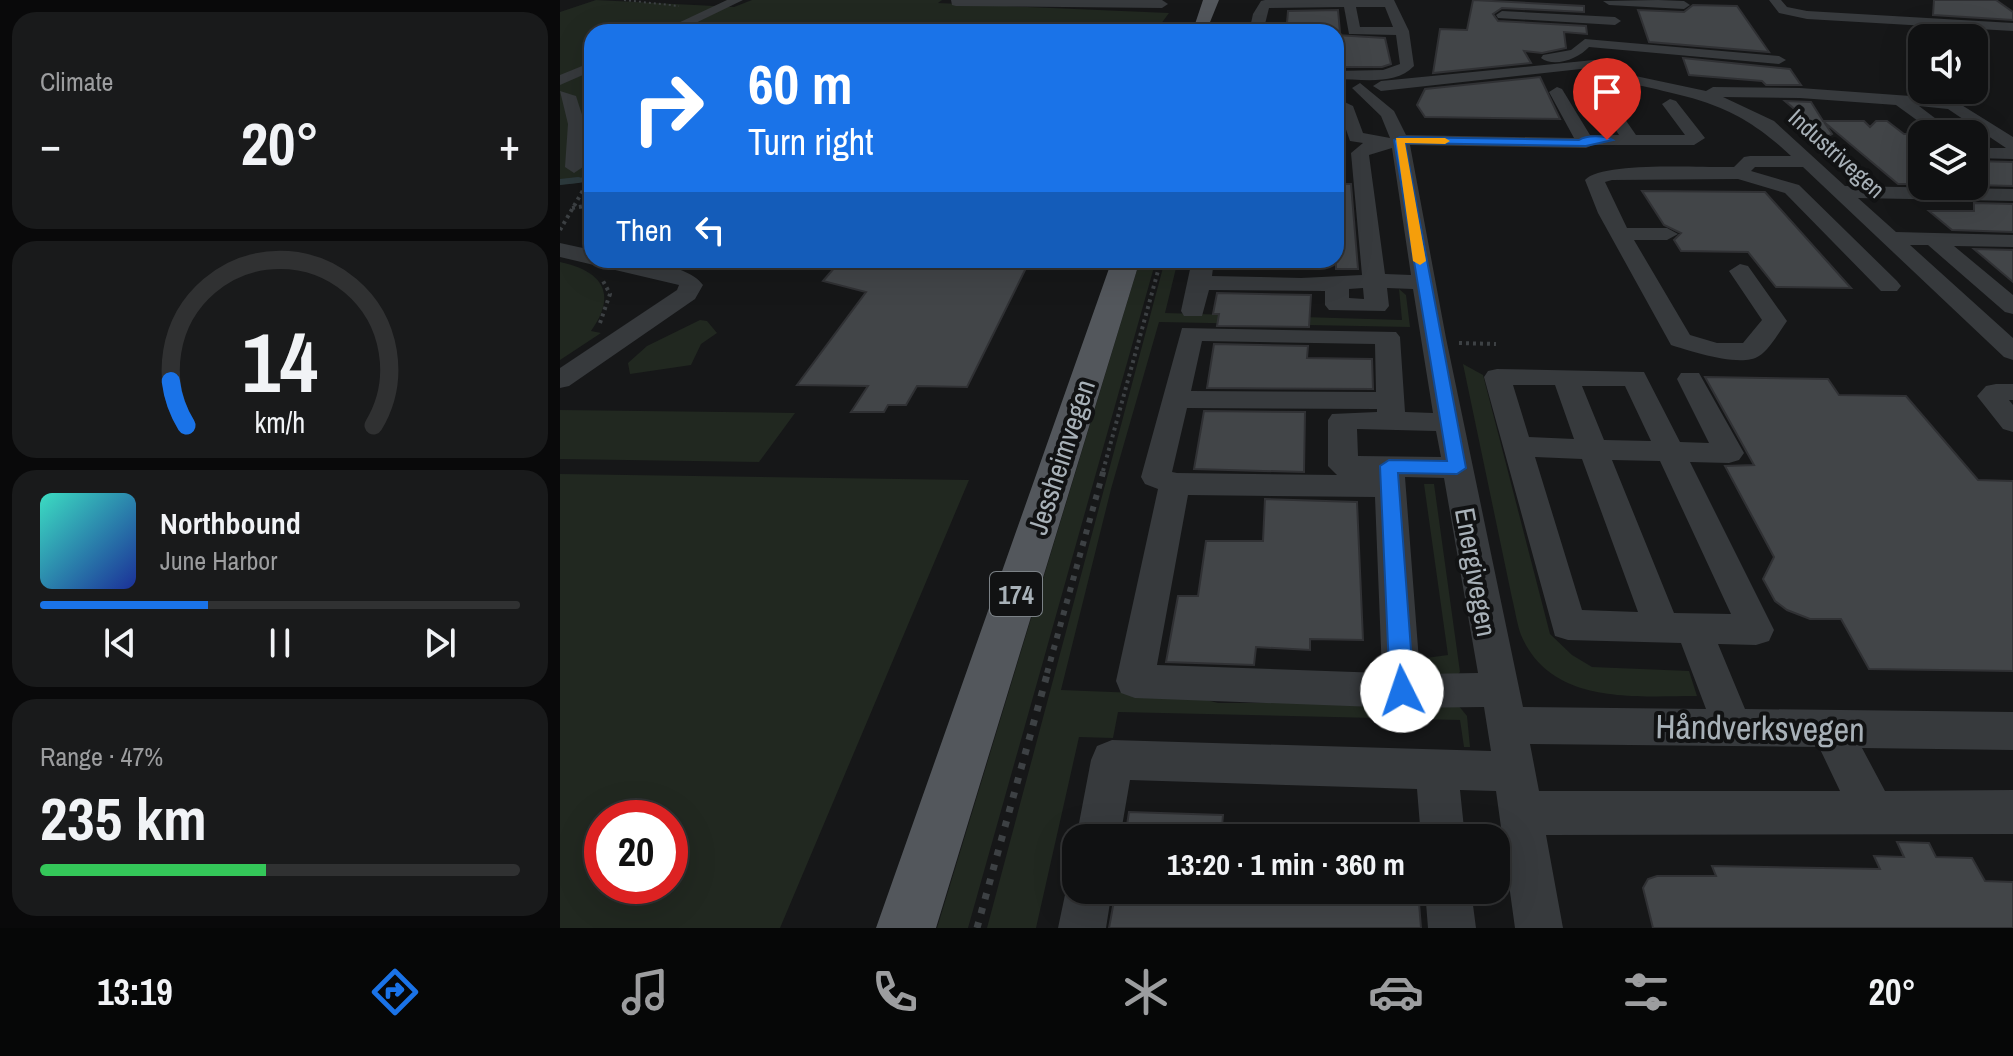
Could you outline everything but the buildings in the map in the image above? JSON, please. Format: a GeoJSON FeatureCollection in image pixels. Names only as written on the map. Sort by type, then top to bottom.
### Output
{"type":"FeatureCollection","features":[{"type":"Feature","properties":{"kind":"main road"},"geometry":{"type":"LineString","coordinates":[[1203,24],[1211,0]]}},
{"type":"Feature","properties":{"kind":"main road","name":"Jessheimvegen"},"geometry":{"type":"LineString","coordinates":[[906,928],[1123,268]]}},
{"type":"Feature","properties":{"kind":"street"},"geometry":{"type":"LineString","coordinates":[[684,24],[737,0]]}},
{"type":"Feature","properties":{"kind":"street"},"geometry":{"type":"LineString","coordinates":[[959,0],[956,2],[1162,4]]}},
{"type":"Feature","properties":{"kind":"street"},"geometry":{"type":"LineString","coordinates":[[1775,0],[1783,10],[1807,15],[2013,27]]}},
{"type":"Feature","properties":{"kind":"street"},"geometry":{"type":"LineString","coordinates":[[1609,1],[1642,9],[1684,5]]}},
{"type":"Feature","properties":{"kind":"street"},"geometry":{"type":"LineString","coordinates":[[1609,1],[1620,25],[1620,46],[1613,70],[1631,140]]}},
{"type":"Feature","properties":{"kind":"street"},"geometry":{"type":"LineString","coordinates":[[1349,3],[1354,31],[1402,31]]}},
{"type":"Feature","properties":{"kind":"street"},"geometry":{"type":"LineString","coordinates":[[1257,24],[1265,4],[1390,3],[1402,31],[1407,66],[1403,71],[1344,88]]}},
{"type":"Feature","properties":{"kind":"street"},"geometry":{"type":"LineString","coordinates":[[1502,15],[1620,25]]}},
{"type":"Feature","properties":{"kind":"street"},"geometry":{"type":"LineString","coordinates":[[1517,73],[1510,56],[1566,57],[1575,54],[1585,43],[1779,60]]}},
{"type":"Feature","properties":{"kind":"street"},"geometry":{"type":"LineString","coordinates":[[1613,70],[1620,46]]}},
{"type":"Feature","properties":{"kind":"street"},"geometry":{"type":"LineString","coordinates":[[560,80],[584,68]]}},
{"type":"Feature","properties":{"kind":"street","name":"Industrivegen"},"geometry":{"type":"LineString","coordinates":[[1344,89],[1517,73],[1613,70],[1674,95],[1703,94],[1728,102],[1768,125],[2009,343]]}},
{"type":"Feature","properties":{"kind":"street","name":"Energivegen"},"geometry":{"type":"LineString","coordinates":[[1344,90],[1388,114],[1396,142],[1503,708],[1539,928]]}},
{"type":"Feature","properties":{"kind":"street"},"geometry":{"type":"LineString","coordinates":[[1344,140],[1370,147],[1396,142],[1432,141],[1586,143],[1557,92]]}},
{"type":"Feature","properties":{"kind":"street"},"geometry":{"type":"LineString","coordinates":[[1728,102],[1748,96],[1750,92]]}},
{"type":"Feature","properties":{"kind":"street"},"geometry":{"type":"LineString","coordinates":[[1703,94],[1750,92],[1952,104],[2013,145]]}},
{"type":"Feature","properties":{"kind":"street"},"geometry":{"type":"LineString","coordinates":[[1581,134],[1631,140],[1696,138],[1674,95]]}},
{"type":"Feature","properties":{"kind":"street"},"geometry":{"type":"LineString","coordinates":[[560,96],[570,99],[575,110],[578,144],[574,167]]}},
{"type":"Feature","properties":{"kind":"street"},"geometry":{"type":"LineString","coordinates":[[1193,311],[1201,272],[1246,284],[1337,284],[1337,305],[1377,306],[1358,145],[1344,97]]}},
{"type":"Feature","properties":{"kind":"street"},"geometry":{"type":"LineString","coordinates":[[1900,100],[1928,120]]}},
{"type":"Feature","properties":{"kind":"street"},"geometry":{"type":"LineString","coordinates":[[1344,150],[1358,145]]}},
{"type":"Feature","properties":{"kind":"street"},"geometry":{"type":"LineString","coordinates":[[1988,153],[2013,154]]}},
{"type":"Feature","properties":{"kind":"street"},"geometry":{"type":"LineString","coordinates":[[1739,173],[1750,161],[1811,162]]}},
{"type":"Feature","properties":{"kind":"street"},"geometry":{"type":"LineString","coordinates":[[1740,271],[1775,321],[1750,351],[1715,351],[1680,340],[1608,213],[1594,180],[1609,174],[1739,173],[1792,189],[1889,286]]}},
{"type":"Feature","properties":{"kind":"street"},"geometry":{"type":"LineString","coordinates":[[1842,192],[2013,195]]}},
{"type":"Feature","properties":{"kind":"street"},"geometry":{"type":"LineString","coordinates":[[1608,213],[1654,214]]}},
{"type":"Feature","properties":{"kind":"street"},"geometry":{"type":"LineString","coordinates":[[1620,234],[1667,234]]}},
{"type":"Feature","properties":{"kind":"street"},"geometry":{"type":"LineString","coordinates":[[1891,238],[2013,241]]}},
{"type":"Feature","properties":{"kind":"street"},"geometry":{"type":"LineString","coordinates":[[1933,239],[2013,307]]}},
{"type":"Feature","properties":{"kind":"street"},"geometry":{"type":"LineString","coordinates":[[560,250],[584,259]]}},
{"type":"Feature","properties":{"kind":"street"},"geometry":{"type":"LineString","coordinates":[[1836,261],[1865,261]]}},
{"type":"Feature","properties":{"kind":"street"},"geometry":{"type":"LineString","coordinates":[[560,380],[687,294],[691,285],[686,279],[622,268]]}},
{"type":"Feature","properties":{"kind":"street"},"geometry":{"type":"LineString","coordinates":[[1246,284],[1248,268]]}},
{"type":"Feature","properties":{"kind":"street"},"geometry":{"type":"LineString","coordinates":[[1301,285],[1302,268]]}},
{"type":"Feature","properties":{"kind":"street"},"geometry":{"type":"LineString","coordinates":[[1375,281],[1423,282]]}},
{"type":"Feature","properties":{"kind":"street"},"geometry":{"type":"LineString","coordinates":[[1434,340],[1191,333],[1156,477],[1175,484],[1389,476],[1457,468]]}},
{"type":"Feature","properties":{"kind":"street"},"geometry":{"type":"LineString","coordinates":[[1387,337],[1390,411]]}},
{"type":"Feature","properties":{"kind":"street"},"geometry":{"type":"LineString","coordinates":[[1497,377],[1635,378],[1756,630],[1568,625],[1519,447],[1497,377]]}},
{"type":"Feature","properties":{"kind":"street"},"geometry":{"type":"LineString","coordinates":[[1565,377],[1593,450],[1678,629],[1733,728]]}},
{"type":"Feature","properties":{"kind":"street"},"geometry":{"type":"LineString","coordinates":[[1519,447],[1729,453],[1690,379]]}},
{"type":"Feature","properties":{"kind":"street"},"geometry":{"type":"LineString","coordinates":[[2013,392],[1996,392],[1991,396],[2013,423]]}},
{"type":"Feature","properties":{"kind":"street"},"geometry":{"type":"LineString","coordinates":[[1175,399],[1390,411],[1449,422]]}},
{"type":"Feature","properties":{"kind":"street"},"geometry":{"type":"LineString","coordinates":[[1389,476],[1343,466],[1342,420],[1390,411]]}},
{"type":"Feature","properties":{"kind":"street"},"geometry":{"type":"LineString","coordinates":[[1389,476],[1402,691]]}},
{"type":"Feature","properties":{"kind":"street","name":"Håndverksvegen"},"geometry":{"type":"LineString","coordinates":[[1175,484],[1135,681],[1402,691],[1503,708],[1733,728],[2013,731]]}},
{"type":"Feature","properties":{"kind":"street"},"geometry":{"type":"LineString","coordinates":[[1831,729],[1873,813]]}},
{"type":"Feature","properties":{"kind":"street"},"geometry":{"type":"LineString","coordinates":[[1101,824],[1112,760],[1437,768],[1517,792],[1873,813],[2013,812]]}},
{"type":"Feature","properties":{"kind":"street"},"geometry":{"type":"LineString","coordinates":[[1437,768],[1442,824]]}},
{"type":"Feature","properties":{"kind":"street"},"geometry":{"type":"LineString","coordinates":[[1082,928],[1086,904]]}},
{"type":"Feature","properties":{"kind":"street"},"geometry":{"type":"LineString","coordinates":[[1449,904],[1452,928]]}},
{"type":"Feature","properties":{"kind":"path"},"geometry":{"type":"LineString","coordinates":[[624,0],[683,6]]}},
{"type":"Feature","properties":{"kind":"path"},"geometry":{"type":"LineString","coordinates":[[560,230],[584,189]]}},
{"type":"Feature","properties":{"kind":"path"},"geometry":{"type":"LineString","coordinates":[[572,208],[584,206]]}},
{"type":"Feature","properties":{"kind":"path"},"geometry":{"type":"LineString","coordinates":[[560,219],[567,218]]}},
{"type":"Feature","properties":{"kind":"path"},"geometry":{"type":"LineString","coordinates":[[600,268],[610,294],[609,304],[596,329],[627,335]]}},
{"type":"Feature","properties":{"kind":"path"},"geometry":{"type":"LineString","coordinates":[[977,928],[1159,268]]}},
{"type":"Feature","properties":{"kind":"path"},"geometry":{"type":"LineString","coordinates":[[1434,340],[1496,344]]}},
{"type":"Feature","properties":{"kind":"shaded area"},"geometry":{"type":"Polygon","coordinates":[[[596,0],[734,7],[752,0],[942,0],[938,3],[1169,13],[1161,24],[584,24],[584,182],[560,184],[560,12],[596,0]]]}},
{"type":"Feature","properties":{"kind":"shaded area"},"geometry":{"type":"Polygon","coordinates":[[[560,262],[586,271],[601,286],[604,295],[599,317],[591,331],[601,333],[560,360],[560,262]]]}},
{"type":"Feature","properties":{"kind":"shaded area"},"geometry":{"type":"Polygon","coordinates":[[[1138,268],[1154,268],[968,928],[937,928],[1138,268]]]}},
{"type":"Feature","properties":{"kind":"shaded area"},"geometry":{"type":"Polygon","coordinates":[[[1163,268],[1176,268],[1165,313],[1402,320],[1399,289],[1406,295],[1410,327],[1159,322],[1111,489],[1061,690],[1188,695],[1218,703],[1269,703],[1287,698],[1458,705],[1467,716],[1470,747],[1464,747],[1460,720],[1118,712],[1113,738],[1079,737],[1036,928],[987,928],[1163,268]]]}},
{"type":"Feature","properties":{"kind":"shaded area"},"geometry":{"type":"Polygon","coordinates":[[[700,320],[707,321],[717,333],[701,344],[691,365],[630,374],[628,363],[647,346],[700,320]]]}},
{"type":"Feature","properties":{"kind":"shaded area"},"geometry":{"type":"Polygon","coordinates":[[[1463,364],[1483,375],[1550,634],[1572,655],[1592,667],[1689,671],[1697,696],[1597,692],[1573,685],[1552,674],[1535,658],[1517,622],[1463,364]]]}},
{"type":"Feature","properties":{"kind":"shaded area"},"geometry":{"type":"Polygon","coordinates":[[[560,410],[795,413],[759,462],[560,459],[560,410]]]}},
{"type":"Feature","properties":{"kind":"shaded area"},"geometry":{"type":"Polygon","coordinates":[[[560,474],[969,480],[780,928],[560,928],[560,474]]]}},
{"type":"Feature","properties":{"kind":"shaded area"},"geometry":{"type":"Polygon","coordinates":[[[1424,484],[1434,484],[1460,672],[1456,676],[1430,674],[1424,667],[1426,658],[1448,655],[1424,484]]]}},
{"type":"Feature","properties":{"kind":"waterway"},"geometry":{"type":"LineString","coordinates":[[560,182],[578,180]]}},
{"type":"Feature","properties":{"kind":"waterway"},"geometry":{"type":"LineString","coordinates":[[560,182],[584,180]]}},
{"type":"Feature","properties":{"kind":"slow traffic"},"geometry":{"type":"LineString","coordinates":[[1420,261],[1400,140],[1445,141]]}},
{"type":"Feature","properties":{"kind":"route"},"geometry":{"type":"LineString","coordinates":[[1402,691],[1389,466],[1457,468],[1400,140],[1586,143],[1584,140],[1607,140]]}}]}
